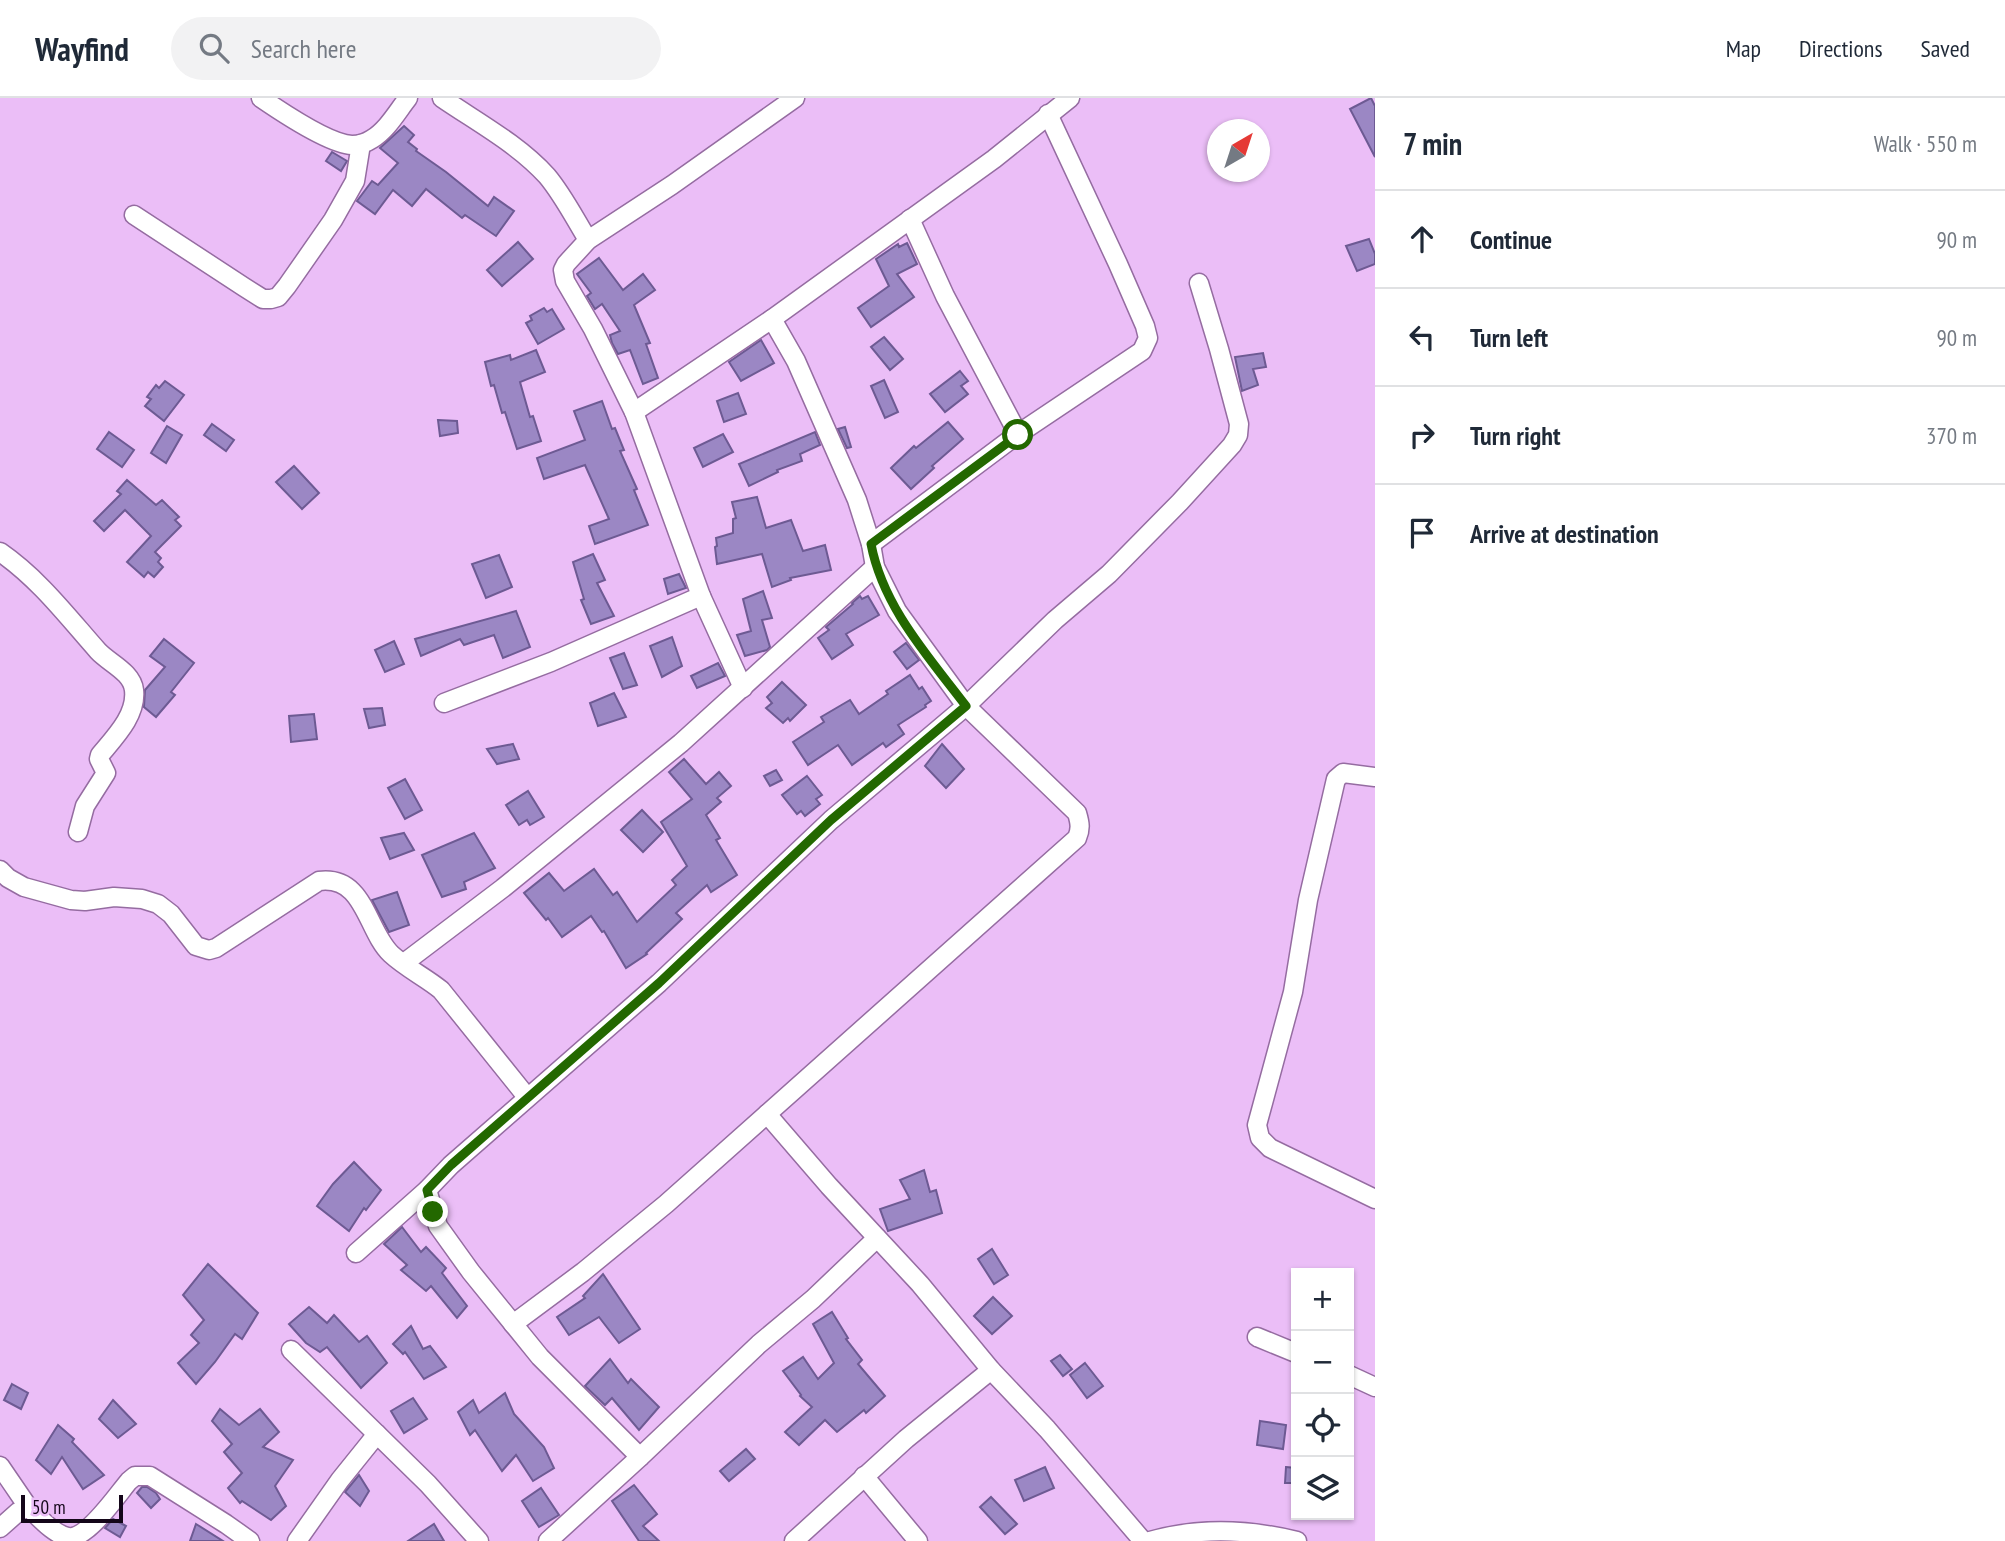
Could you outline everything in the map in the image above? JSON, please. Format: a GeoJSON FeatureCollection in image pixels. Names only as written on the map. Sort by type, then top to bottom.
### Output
{"type":"FeatureCollection","features":[{"type":"Feature","properties":{"kind":"street"},"geometry":{"type":"LineString","coordinates":[[261,98],[284,114],[349,145],[361,144],[374,138],[408,98]]}},
{"type":"Feature","properties":{"kind":"street"},"geometry":{"type":"LineString","coordinates":[[442,98],[504,141],[545,175],[588,240]]}},
{"type":"Feature","properties":{"kind":"street"},"geometry":{"type":"LineString","coordinates":[[743,688],[701,596],[634,412],[563,275],[566,264],[588,240],[673,185],[794,98]]}},
{"type":"Feature","properties":{"kind":"street"},"geometry":{"type":"LineString","coordinates":[[634,412],[772,319],[994,159],[1070,98]]}},
{"type":"Feature","properties":{"kind":"street"},"geometry":{"type":"LineString","coordinates":[[871,544],[1018,435],[1142,351],[1147,338],[1145,326],[1048,114]]}},
{"type":"Feature","properties":{"kind":"street"},"geometry":{"type":"LineString","coordinates":[[134,215],[263,299],[278,297],[333,220],[355,181],[361,144]]}},
{"type":"Feature","properties":{"kind":"street"},"geometry":{"type":"LineString","coordinates":[[910,219],[945,296],[1018,435]]}},
{"type":"Feature","properties":{"kind":"street"},"geometry":{"type":"LineString","coordinates":[[356,1253],[527,1097],[659,983],[831,820],[966,706],[1055,620],[1109,574],[1232,445],[1238,435],[1236,408],[1199,284]]}},
{"type":"Feature","properties":{"kind":"street"},"geometry":{"type":"LineString","coordinates":[[513,1324],[583,1272],[666,1204],[1077,838],[1080,825],[1077,813],[966,706],[897,611],[875,567],[871,544],[857,500],[796,362],[772,319]]}},
{"type":"Feature","properties":{"kind":"street"},"geometry":{"type":"LineString","coordinates":[[0,552],[37,582],[99,652],[130,679],[134,687],[129,716],[100,755],[99,759],[106,773],[85,806],[78,832]]}},
{"type":"Feature","properties":{"kind":"street"},"geometry":{"type":"LineString","coordinates":[[404,963],[503,888],[681,743],[875,567]]}},
{"type":"Feature","properties":{"kind":"street"},"geometry":{"type":"LineString","coordinates":[[444,703],[551,662],[701,596]]}},
{"type":"Feature","properties":{"kind":"street"},"geometry":{"type":"LineString","coordinates":[[1375,777],[1343,773],[1336,779],[1308,900],[1293,992],[1257,1125],[1260,1138],[1270,1148],[1375,1199]]}},
{"type":"Feature","properties":{"kind":"street"},"geometry":{"type":"LineString","coordinates":[[0,870],[24,887],[71,900],[114,897],[142,899],[158,904],[171,914],[196,946],[209,950],[319,881],[337,881],[357,896],[382,943],[392,954],[441,990],[527,1097]]}},
{"type":"Feature","properties":{"kind":"street"},"geometry":{"type":"LineString","coordinates":[[766,1114],[920,1284],[991,1370],[1082,1468],[1143,1541]]}},
{"type":"Feature","properties":{"kind":"street"},"geometry":{"type":"LineString","coordinates":[[427,1190],[438,1226],[471,1272],[571,1389],[640,1457]]}},
{"type":"Feature","properties":{"kind":"street"},"geometry":{"type":"LineString","coordinates":[[548,1541],[877,1238]]}},
{"type":"Feature","properties":{"kind":"street"},"geometry":{"type":"LineString","coordinates":[[1257,1337],[1291,1351]]}},
{"type":"Feature","properties":{"kind":"street"},"geometry":{"type":"LineString","coordinates":[[292,1350],[428,1484],[479,1541]]}},
{"type":"Feature","properties":{"kind":"street"},"geometry":{"type":"LineString","coordinates":[[794,1541],[864,1476],[991,1370]]}},
{"type":"Feature","properties":{"kind":"street"},"geometry":{"type":"LineString","coordinates":[[1354,1377],[1375,1387]]}},
{"type":"Feature","properties":{"kind":"street"},"geometry":{"type":"LineString","coordinates":[[297,1541],[377,1434]]}},
{"type":"Feature","properties":{"kind":"street"},"geometry":{"type":"LineString","coordinates":[[0,1465],[28,1507],[48,1526],[66,1536],[81,1535],[129,1481],[135,1476],[144,1475],[165,1484],[250,1541]]}},
{"type":"Feature","properties":{"kind":"street"},"geometry":{"type":"LineString","coordinates":[[864,1476],[918,1541]]}},
{"type":"Feature","properties":{"kind":"street"},"geometry":{"type":"LineString","coordinates":[[0,1528],[18,1511],[28,1507]]}},
{"type":"Feature","properties":{"kind":"street"},"geometry":{"type":"LineString","coordinates":[[1150,1541],[1193,1532],[1221,1531],[1272,1535],[1297,1541]]}},
{"type":"Feature","properties":{"kind":"building"},"geometry":{"type":"Polygon","coordinates":[[[1371,98],[1375,106],[1375,157],[1350,109],[1371,98]]]}},
{"type":"Feature","properties":{"kind":"building"},"geometry":{"type":"Polygon","coordinates":[[[404,126],[414,135],[408,142],[416,151],[488,206],[494,197],[514,211],[496,236],[465,215],[462,218],[426,189],[412,206],[393,190],[375,214],[357,201],[372,181],[378,185],[398,163],[380,148],[404,126]]]}},
{"type":"Feature","properties":{"kind":"building"},"geometry":{"type":"Polygon","coordinates":[[[332,152],[347,161],[341,171],[326,161],[332,152]]]}},
{"type":"Feature","properties":{"kind":"building"},"geometry":{"type":"Polygon","coordinates":[[[1369,239],[1375,254],[1375,264],[1357,271],[1346,246],[1369,239]]]}},
{"type":"Feature","properties":{"kind":"building"},"geometry":{"type":"Polygon","coordinates":[[[518,242],[533,259],[502,286],[487,270],[518,242]]]}},
{"type":"Feature","properties":{"kind":"building"},"geometry":{"type":"Polygon","coordinates":[[[907,243],[917,264],[897,274],[914,297],[871,327],[858,308],[889,286],[876,259],[898,244],[899,247],[907,243]]]}},
{"type":"Feature","properties":{"kind":"building"},"geometry":{"type":"Polygon","coordinates":[[[599,258],[623,290],[643,274],[655,290],[634,305],[650,343],[646,344],[658,378],[643,384],[630,350],[618,354],[612,343],[610,335],[620,331],[602,304],[595,309],[587,296],[591,293],[577,274],[599,258]]]}},
{"type":"Feature","properties":{"kind":"building"},"geometry":{"type":"Polygon","coordinates":[[[544,308],[547,312],[552,309],[564,329],[538,344],[526,323],[532,320],[530,316],[544,308]]]}},
{"type":"Feature","properties":{"kind":"building"},"geometry":{"type":"Polygon","coordinates":[[[884,337],[903,359],[890,370],[871,347],[884,337]]]}},
{"type":"Feature","properties":{"kind":"building"},"geometry":{"type":"Polygon","coordinates":[[[761,340],[774,363],[741,381],[729,362],[761,340]]]}},
{"type":"Feature","properties":{"kind":"building"},"geometry":{"type":"Polygon","coordinates":[[[536,350],[545,372],[520,382],[530,417],[533,416],[541,441],[517,449],[494,385],[491,386],[485,362],[510,355],[511,360],[536,350]]]}},
{"type":"Feature","properties":{"kind":"building"},"geometry":{"type":"Polygon","coordinates":[[[1263,353],[1266,367],[1253,369],[1258,385],[1242,391],[1235,357],[1263,353]]]}},
{"type":"Feature","properties":{"kind":"building"},"geometry":{"type":"Polygon","coordinates":[[[960,371],[968,381],[961,386],[968,394],[945,412],[930,394],[960,371]]]}},
{"type":"Feature","properties":{"kind":"building"},"geometry":{"type":"Polygon","coordinates":[[[884,380],[898,412],[885,418],[871,386],[884,380]]]}},
{"type":"Feature","properties":{"kind":"building"},"geometry":{"type":"Polygon","coordinates":[[[165,381],[184,395],[164,421],[145,406],[151,399],[147,397],[156,385],[159,388],[165,381]]]}},
{"type":"Feature","properties":{"kind":"building"},"geometry":{"type":"Polygon","coordinates":[[[738,393],[746,414],[724,422],[717,401],[738,393]]]}},
{"type":"Feature","properties":{"kind":"building"},"geometry":{"type":"Polygon","coordinates":[[[602,401],[612,429],[615,428],[624,450],[620,451],[637,489],[634,490],[648,525],[595,544],[589,526],[609,519],[585,465],[544,479],[537,458],[585,440],[574,411],[602,401]]]}},
{"type":"Feature","properties":{"kind":"building"},"geometry":{"type":"Polygon","coordinates":[[[438,420],[457,421],[458,433],[440,436],[438,420]]]}},
{"type":"Feature","properties":{"kind":"building"},"geometry":{"type":"Polygon","coordinates":[[[948,422],[963,439],[911,489],[891,468],[914,446],[916,448],[948,422]]]}},
{"type":"Feature","properties":{"kind":"building"},"geometry":{"type":"Polygon","coordinates":[[[212,424],[234,440],[226,451],[204,435],[212,424]]]}},
{"type":"Feature","properties":{"kind":"building"},"geometry":{"type":"Polygon","coordinates":[[[167,426],[182,435],[166,463],[151,453],[167,426]]]}},
{"type":"Feature","properties":{"kind":"building"},"geometry":{"type":"Polygon","coordinates":[[[845,427],[851,447],[847,448],[838,429],[845,427]]]}},
{"type":"Feature","properties":{"kind":"building"},"geometry":{"type":"Polygon","coordinates":[[[109,432],[134,450],[122,467],[97,449],[109,432]]]}},
{"type":"Feature","properties":{"kind":"building"},"geometry":{"type":"Polygon","coordinates":[[[815,432],[820,445],[800,454],[802,461],[777,470],[778,472],[749,486],[739,464],[815,432]]]}},
{"type":"Feature","properties":{"kind":"building"},"geometry":{"type":"Polygon","coordinates":[[[723,434],[733,452],[703,467],[694,448],[723,434]]]}},
{"type":"Feature","properties":{"kind":"building"},"geometry":{"type":"Polygon","coordinates":[[[294,466],[319,493],[302,509],[276,482],[294,466]]]}},
{"type":"Feature","properties":{"kind":"building"},"geometry":{"type":"Polygon","coordinates":[[[127,480],[156,505],[162,500],[179,517],[175,520],[181,526],[155,552],[161,558],[158,562],[163,567],[154,577],[148,572],[144,577],[127,562],[151,536],[125,510],[104,531],[94,521],[121,494],[117,491],[127,480]]]}},
{"type":"Feature","properties":{"kind":"building"},"geometry":{"type":"Polygon","coordinates":[[[757,497],[766,528],[791,520],[803,551],[825,545],[831,570],[790,578],[791,580],[772,587],[762,554],[717,564],[716,538],[733,533],[733,519],[736,518],[732,502],[757,497]]]}},
{"type":"Feature","properties":{"kind":"building"},"geometry":{"type":"Polygon","coordinates":[[[593,554],[605,580],[597,583],[614,616],[591,624],[581,600],[584,599],[573,562],[593,554]]]}},
{"type":"Feature","properties":{"kind":"building"},"geometry":{"type":"Polygon","coordinates":[[[499,555],[512,587],[486,598],[472,564],[499,555]]]}},
{"type":"Feature","properties":{"kind":"building"},"geometry":{"type":"Polygon","coordinates":[[[679,574],[686,588],[668,594],[664,579],[679,574]]]}},
{"type":"Feature","properties":{"kind":"building"},"geometry":{"type":"Polygon","coordinates":[[[763,591],[772,618],[762,620],[770,647],[745,656],[737,635],[751,631],[743,599],[763,591]]]}},
{"type":"Feature","properties":{"kind":"building"},"geometry":{"type":"Polygon","coordinates":[[[860,596],[862,599],[868,596],[879,615],[846,634],[853,645],[832,659],[818,638],[829,630],[826,627],[860,596]]]}},
{"type":"Feature","properties":{"kind":"building"},"geometry":{"type":"Polygon","coordinates":[[[516,611],[530,647],[503,658],[494,635],[464,645],[460,639],[421,656],[415,639],[516,611]]]}},
{"type":"Feature","properties":{"kind":"building"},"geometry":{"type":"Polygon","coordinates":[[[672,637],[682,666],[662,677],[650,646],[672,637]]]}},
{"type":"Feature","properties":{"kind":"building"},"geometry":{"type":"Polygon","coordinates":[[[164,639],[194,663],[171,692],[175,695],[156,717],[144,707],[145,690],[165,667],[150,656],[164,639]]]}},
{"type":"Feature","properties":{"kind":"building"},"geometry":{"type":"Polygon","coordinates":[[[394,641],[404,664],[385,672],[375,650],[394,641]]]}},
{"type":"Feature","properties":{"kind":"building"},"geometry":{"type":"Polygon","coordinates":[[[906,643],[919,660],[907,669],[894,652],[906,643]]]}},
{"type":"Feature","properties":{"kind":"building"},"geometry":{"type":"Polygon","coordinates":[[[624,653],[637,685],[623,689],[610,658],[624,653]]]}},
{"type":"Feature","properties":{"kind":"building"},"geometry":{"type":"Polygon","coordinates":[[[718,663],[725,676],[697,688],[691,676],[718,663]]]}},
{"type":"Feature","properties":{"kind":"building"},"geometry":{"type":"Polygon","coordinates":[[[910,675],[931,701],[898,725],[904,734],[886,747],[883,743],[852,765],[838,745],[808,765],[793,742],[824,722],[821,717],[850,700],[859,714],[910,675]]]}},
{"type":"Feature","properties":{"kind":"building"},"geometry":{"type":"Polygon","coordinates":[[[782,682],[806,705],[790,721],[788,718],[783,723],[766,708],[772,703],[767,697],[782,682]]]}},
{"type":"Feature","properties":{"kind":"building"},"geometry":{"type":"Polygon","coordinates":[[[614,693],[626,717],[598,726],[590,703],[614,693]]]}},
{"type":"Feature","properties":{"kind":"building"},"geometry":{"type":"Polygon","coordinates":[[[382,708],[385,725],[369,728],[364,709],[382,708]]]}},
{"type":"Feature","properties":{"kind":"building"},"geometry":{"type":"Polygon","coordinates":[[[314,714],[317,739],[291,742],[289,716],[314,714]]]}},
{"type":"Feature","properties":{"kind":"building"},"geometry":{"type":"Polygon","coordinates":[[[513,744],[519,759],[497,764],[487,749],[513,744]]]}},
{"type":"Feature","properties":{"kind":"building"},"geometry":{"type":"Polygon","coordinates":[[[942,744],[964,769],[946,788],[925,766],[942,744]]]}},
{"type":"Feature","properties":{"kind":"building"},"geometry":{"type":"Polygon","coordinates":[[[684,759],[706,784],[719,772],[731,786],[717,798],[721,802],[706,815],[720,838],[716,840],[737,875],[711,892],[707,885],[676,913],[682,919],[647,954],[626,968],[604,931],[602,932],[591,916],[562,937],[524,893],[549,873],[564,891],[594,869],[613,895],[617,892],[637,922],[676,885],[672,880],[687,866],[661,822],[692,799],[669,772],[684,759]]]}},
{"type":"Feature","properties":{"kind":"building"},"geometry":{"type":"Polygon","coordinates":[[[776,770],[782,780],[770,786],[764,776],[776,770]]]}},
{"type":"Feature","properties":{"kind":"building"},"geometry":{"type":"Polygon","coordinates":[[[807,776],[822,795],[816,799],[820,804],[805,816],[801,811],[797,814],[782,795],[807,776]]]}},
{"type":"Feature","properties":{"kind":"building"},"geometry":{"type":"Polygon","coordinates":[[[405,779],[422,810],[405,819],[388,788],[405,779]]]}},
{"type":"Feature","properties":{"kind":"building"},"geometry":{"type":"Polygon","coordinates":[[[528,791],[544,817],[530,825],[527,820],[519,825],[506,805],[528,791]]]}},
{"type":"Feature","properties":{"kind":"building"},"geometry":{"type":"Polygon","coordinates":[[[642,810],[663,832],[643,852],[621,830],[642,810]]]}},
{"type":"Feature","properties":{"kind":"building"},"geometry":{"type":"Polygon","coordinates":[[[404,833],[414,850],[390,859],[381,838],[404,833]]]}},
{"type":"Feature","properties":{"kind":"building"},"geometry":{"type":"Polygon","coordinates":[[[474,833],[495,868],[464,882],[466,889],[442,897],[422,855],[474,833]]]}},
{"type":"Feature","properties":{"kind":"building"},"geometry":{"type":"Polygon","coordinates":[[[397,892],[409,925],[389,932],[372,900],[397,892]]]}},
{"type":"Feature","properties":{"kind":"building"},"geometry":{"type":"Polygon","coordinates":[[[354,1162],[381,1190],[366,1210],[364,1208],[349,1231],[317,1206],[354,1162]]]}},
{"type":"Feature","properties":{"kind":"building"},"geometry":{"type":"Polygon","coordinates":[[[924,1170],[930,1192],[936,1190],[942,1213],[888,1231],[880,1209],[910,1199],[900,1180],[924,1170]]]}},
{"type":"Feature","properties":{"kind":"building"},"geometry":{"type":"Polygon","coordinates":[[[402,1227],[421,1252],[426,1247],[446,1268],[442,1273],[467,1306],[457,1318],[431,1286],[426,1291],[401,1270],[407,1265],[384,1244],[402,1227]]]}},
{"type":"Feature","properties":{"kind":"building"},"geometry":{"type":"Polygon","coordinates":[[[992,1249],[1008,1275],[994,1284],[978,1259],[992,1249]]]}},
{"type":"Feature","properties":{"kind":"building"},"geometry":{"type":"Polygon","coordinates":[[[208,1264],[258,1313],[242,1339],[235,1334],[196,1384],[178,1363],[199,1343],[191,1335],[204,1320],[183,1295],[208,1264]]]}},
{"type":"Feature","properties":{"kind":"building"},"geometry":{"type":"Polygon","coordinates":[[[603,1274],[640,1329],[619,1343],[599,1317],[569,1335],[557,1317],[585,1298],[583,1296],[603,1274]]]}},
{"type":"Feature","properties":{"kind":"building"},"geometry":{"type":"Polygon","coordinates":[[[993,1297],[1012,1316],[992,1334],[974,1316],[993,1297]]]}},
{"type":"Feature","properties":{"kind":"building"},"geometry":{"type":"Polygon","coordinates":[[[309,1307],[327,1323],[334,1315],[359,1342],[367,1336],[387,1363],[361,1388],[327,1347],[320,1352],[306,1343],[289,1324],[309,1307]]]}},
{"type":"Feature","properties":{"kind":"building"},"geometry":{"type":"Polygon","coordinates":[[[832,1312],[848,1338],[846,1339],[862,1360],[858,1364],[885,1396],[866,1413],[864,1410],[837,1432],[825,1420],[799,1445],[785,1432],[812,1407],[800,1396],[783,1371],[803,1357],[818,1379],[834,1363],[813,1324],[832,1312]]]}},
{"type":"Feature","properties":{"kind":"building"},"geometry":{"type":"Polygon","coordinates":[[[411,1326],[423,1349],[430,1346],[446,1367],[424,1379],[405,1352],[403,1354],[393,1344],[411,1326]]]}},
{"type":"Feature","properties":{"kind":"building"},"geometry":{"type":"Polygon","coordinates":[[[1060,1355],[1072,1369],[1063,1376],[1051,1361],[1060,1355]]]}},
{"type":"Feature","properties":{"kind":"building"},"geometry":{"type":"Polygon","coordinates":[[[610,1359],[628,1383],[631,1379],[659,1407],[639,1430],[612,1398],[605,1405],[585,1386],[610,1359]]]}},
{"type":"Feature","properties":{"kind":"building"},"geometry":{"type":"Polygon","coordinates":[[[1085,1363],[1103,1386],[1087,1398],[1070,1375],[1085,1363]]]}},
{"type":"Feature","properties":{"kind":"building"},"geometry":{"type":"Polygon","coordinates":[[[12,1384],[28,1393],[21,1409],[4,1400],[12,1384]]]}},
{"type":"Feature","properties":{"kind":"building"},"geometry":{"type":"Polygon","coordinates":[[[505,1393],[514,1414],[544,1447],[554,1468],[533,1481],[516,1455],[502,1471],[475,1430],[470,1435],[458,1412],[473,1400],[479,1413],[505,1393]]]}},
{"type":"Feature","properties":{"kind":"building"},"geometry":{"type":"Polygon","coordinates":[[[413,1398],[427,1419],[404,1433],[391,1411],[413,1398]]]}},
{"type":"Feature","properties":{"kind":"building"},"geometry":{"type":"Polygon","coordinates":[[[113,1400],[136,1424],[118,1438],[99,1419],[113,1400]]]}},
{"type":"Feature","properties":{"kind":"building"},"geometry":{"type":"Polygon","coordinates":[[[220,1409],[239,1425],[260,1409],[279,1432],[263,1447],[293,1460],[275,1486],[286,1506],[271,1520],[242,1501],[240,1503],[228,1488],[242,1473],[224,1452],[232,1444],[212,1421],[220,1409]]]}},
{"type":"Feature","properties":{"kind":"building"},"geometry":{"type":"Polygon","coordinates":[[[1260,1421],[1286,1425],[1283,1449],[1257,1445],[1260,1421]]]}},
{"type":"Feature","properties":{"kind":"building"},"geometry":{"type":"Polygon","coordinates":[[[58,1425],[74,1439],[72,1442],[104,1475],[83,1489],[62,1457],[51,1474],[36,1460],[58,1425]]]}},
{"type":"Feature","properties":{"kind":"building"},"geometry":{"type":"Polygon","coordinates":[[[746,1449],[755,1459],[729,1481],[720,1471],[746,1449]]]}},
{"type":"Feature","properties":{"kind":"building"},"geometry":{"type":"Polygon","coordinates":[[[1045,1467],[1054,1488],[1024,1501],[1015,1480],[1045,1467]]]}},
{"type":"Feature","properties":{"kind":"building"},"geometry":{"type":"Polygon","coordinates":[[[1286,1467],[1291,1468],[1291,1483],[1285,1483],[1286,1467]]]}},
{"type":"Feature","properties":{"kind":"building"},"geometry":{"type":"Polygon","coordinates":[[[359,1475],[369,1491],[360,1506],[345,1492],[359,1475]]]}},
{"type":"Feature","properties":{"kind":"building"},"geometry":{"type":"Polygon","coordinates":[[[634,1485],[657,1514],[643,1526],[659,1541],[639,1541],[612,1501],[634,1485]]]}},
{"type":"Feature","properties":{"kind":"building"},"geometry":{"type":"Polygon","coordinates":[[[142,1487],[156,1493],[160,1499],[151,1508],[137,1493],[142,1487]]]}},
{"type":"Feature","properties":{"kind":"building"},"geometry":{"type":"Polygon","coordinates":[[[541,1488],[559,1515],[539,1527],[522,1501],[541,1488]]]}},
{"type":"Feature","properties":{"kind":"building"},"geometry":{"type":"Polygon","coordinates":[[[991,1497],[1017,1524],[1005,1534],[980,1507],[991,1497]]]}},
{"type":"Feature","properties":{"kind":"building"},"geometry":{"type":"Polygon","coordinates":[[[113,1519],[126,1526],[120,1537],[105,1528],[113,1519]]]}},
{"type":"Feature","properties":{"kind":"building"},"geometry":{"type":"Polygon","coordinates":[[[196,1524],[223,1541],[190,1541],[196,1524]]]}},
{"type":"Feature","properties":{"kind":"building"},"geometry":{"type":"Polygon","coordinates":[[[434,1524],[444,1541],[408,1541],[434,1524]]]}},
{"type":"Feature","properties":{"kind":"route"},"geometry":{"type":"LineString","coordinates":[[433,1212],[427,1190],[451,1165],[659,983],[831,820],[966,706],[923,649],[888,596],[875,567],[871,544],[1018,435]]}}]}
